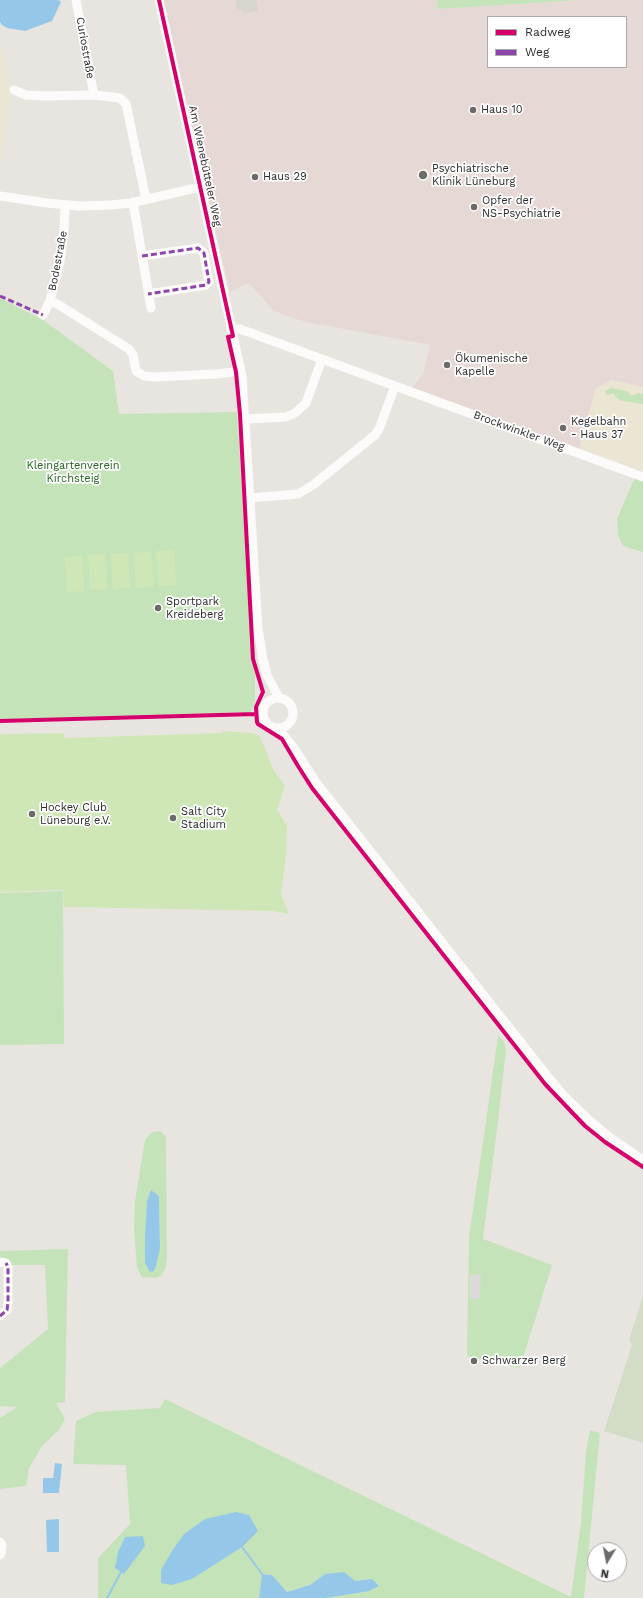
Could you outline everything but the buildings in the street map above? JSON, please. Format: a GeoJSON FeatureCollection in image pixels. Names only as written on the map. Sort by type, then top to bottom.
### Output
{"type":"FeatureCollection","features":[{"type":"Feature","properties":{"kind":"street","name":"Curiostraße"},"geometry":{"type":"LineString","coordinates":[[76,0],[94,95]]}},
{"type":"Feature","properties":{"kind":"street","name":"Am Wienebütteler Weg"},"geometry":{"type":"LineString","coordinates":[[159,0],[241,371],[258,628],[261,653],[267,674],[279,698],[286,700],[292,706],[293,716],[288,724],[294,748]]}},
{"type":"Feature","properties":{"kind":"street"},"geometry":{"type":"LineString","coordinates":[[14,90],[26,94],[45,96],[94,95],[120,98],[126,104],[146,199]]}},
{"type":"Feature","properties":{"kind":"street"},"geometry":{"type":"LineString","coordinates":[[1,199],[66,205],[111,205],[133,202],[200,187]]}},
{"type":"Feature","properties":{"kind":"street"},"geometry":{"type":"LineString","coordinates":[[133,202],[151,308]]}},
{"type":"Feature","properties":{"kind":"street","name":"Bodestraße"},"geometry":{"type":"LineString","coordinates":[[43,315],[50,301],[60,262],[66,205]]}},
{"type":"Feature","properties":{"kind":"street"},"geometry":{"type":"LineString","coordinates":[[142,256],[198,248],[204,253],[209,282],[206,285],[148,294]]}},
{"type":"Feature","properties":{"kind":"street"},"geometry":{"type":"LineString","coordinates":[[50,301],[59,305],[129,349],[133,355],[136,371],[144,376],[155,377],[217,374],[241,371]]}},
{"type":"Feature","properties":{"kind":"street","name":"Brockwinkler Weg"},"geometry":{"type":"LineString","coordinates":[[231,329],[240,329],[643,477]]}},
{"type":"Feature","properties":{"kind":"street"},"geometry":{"type":"LineString","coordinates":[[245,419],[286,417],[295,413],[306,402],[322,359]]}},
{"type":"Feature","properties":{"kind":"street"},"geometry":{"type":"LineString","coordinates":[[250,498],[298,494],[313,485],[375,435],[379,429],[395,386]]}},
{"type":"Feature","properties":{"kind":"street","name":"Am Wienebütteler Weg"},"geometry":{"type":"LineString","coordinates":[[267,674],[268,702],[264,710],[264,717],[269,724],[278,728],[294,748],[320,787],[564,1096],[588,1120],[609,1137],[643,1160]]}},
{"type":"Feature","properties":{"kind":"street"},"geometry":{"type":"LineString","coordinates":[[268,702],[279,698]]}},
{"type":"Feature","properties":{"kind":"street"},"geometry":{"type":"LineString","coordinates":[[278,728],[288,724]]}},
{"type":"Feature","properties":{"kind":"street"},"geometry":{"type":"LineString","coordinates":[[0,1262],[6,1263],[8,1267],[7,1310],[0,1316]]}},
{"type":"Feature","properties":{"kind":"street"},"geometry":{"type":"LineString","coordinates":[[0,1542],[2,1544],[2,1553],[0,1555]]}},
{"type":"Feature","properties":{"kind":"shaded area","name":"Psychiatrische Klinik Lüneburg"},"geometry":{"type":"Polygon","coordinates":[[[162,0],[437,0],[438,9],[581,0],[643,0],[643,387],[612,380],[596,388],[579,448],[412,388],[423,374],[430,345],[306,322],[286,316],[273,310],[249,283],[230,292],[162,0]]]}},
{"type":"Feature","properties":{"kind":"shaded area"},"geometry":{"type":"Polygon","coordinates":[[[235,0],[256,0],[258,11],[243,14],[243,10],[237,11],[235,0]]]}},
{"type":"Feature","properties":{"kind":"shaded area"},"geometry":{"type":"Polygon","coordinates":[[[0,47],[5,55],[11,98],[2,158],[0,158],[0,47]]]}},
{"type":"Feature","properties":{"kind":"shaded area"},"geometry":{"type":"Polygon","coordinates":[[[612,380],[643,387],[643,471],[579,448],[596,388],[612,380]]]}},
{"type":"Feature","properties":{"kind":"shaded area"},"geometry":{"type":"Polygon","coordinates":[[[470,1275],[481,1275],[481,1299],[470,1299],[470,1275]]]}},
{"type":"Feature","properties":{"kind":"green space"},"geometry":{"type":"Polygon","coordinates":[[[437,0],[581,0],[438,9],[437,0]]]}},
{"type":"Feature","properties":{"kind":"green space","name":"Kleingartenverein Kirchsteig"},"geometry":{"type":"Polygon","coordinates":[[[0,298],[43,320],[113,371],[119,414],[237,412],[253,666],[255,674],[255,703],[250,712],[0,720],[0,298]]]}},
{"type":"Feature","properties":{"kind":"green space"},"geometry":{"type":"Polygon","coordinates":[[[611,388],[627,391],[631,396],[638,393],[643,394],[643,404],[622,401],[615,397],[614,393],[607,395],[605,391],[611,388]]]}},
{"type":"Feature","properties":{"kind":"green space"},"geometry":{"type":"Polygon","coordinates":[[[635,477],[643,480],[643,552],[623,546],[618,535],[617,519],[635,477]]]}},
{"type":"Feature","properties":{"kind":"green space"},"geometry":{"type":"Polygon","coordinates":[[[174,550],[176,585],[159,586],[156,551],[174,550]]]}},
{"type":"Feature","properties":{"kind":"green space"},"geometry":{"type":"Polygon","coordinates":[[[151,552],[154,586],[136,588],[134,553],[151,552]]]}},
{"type":"Feature","properties":{"kind":"green space"},"geometry":{"type":"Polygon","coordinates":[[[128,553],[130,588],[113,589],[111,554],[128,553]]]}},
{"type":"Feature","properties":{"kind":"green space"},"geometry":{"type":"Polygon","coordinates":[[[105,554],[107,589],[90,590],[88,555],[105,554]]]}},
{"type":"Feature","properties":{"kind":"green space"},"geometry":{"type":"Polygon","coordinates":[[[83,556],[84,591],[67,592],[65,557],[83,556]]]}},
{"type":"Feature","properties":{"kind":"green space","name":"Salt City Stadium"},"geometry":{"type":"Polygon","coordinates":[[[223,731],[252,733],[260,736],[273,769],[285,786],[277,810],[287,826],[286,854],[281,895],[289,914],[273,911],[64,907],[63,890],[0,892],[0,734],[64,733],[64,738],[223,733],[223,731]]]}},
{"type":"Feature","properties":{"kind":"green space"},"geometry":{"type":"Polygon","coordinates":[[[63,891],[64,1044],[0,1045],[0,893],[63,891]]]}},
{"type":"Feature","properties":{"kind":"green space"},"geometry":{"type":"Polygon","coordinates":[[[498,1035],[504,1042],[506,1050],[483,1239],[552,1265],[520,1368],[467,1356],[469,1236],[498,1035]],[[470,1275],[470,1299],[480,1299],[481,1275],[470,1275]]]}},
{"type":"Feature","properties":{"kind":"green space"},"geometry":{"type":"Polygon","coordinates":[[[160,1131],[166,1136],[167,1257],[166,1267],[161,1276],[156,1278],[142,1277],[137,1268],[134,1229],[135,1201],[145,1140],[152,1132],[160,1131]],[[159,1196],[147,1201],[145,1248],[147,1269],[160,1248],[159,1196]]]}},
{"type":"Feature","properties":{"kind":"green space"},"geometry":{"type":"Polygon","coordinates":[[[68,1249],[65,1402],[56,1403],[65,1419],[58,1431],[42,1446],[29,1468],[26,1486],[0,1489],[0,1418],[17,1407],[0,1406],[0,1368],[48,1329],[45,1265],[11,1265],[0,1258],[0,1251],[68,1249]]]}},
{"type":"Feature","properties":{"kind":"green space"},"geometry":{"type":"Polygon","coordinates":[[[643,1296],[643,1443],[604,1431],[632,1345],[629,1340],[643,1296]]]}},
{"type":"Feature","properties":{"kind":"green space"},"geometry":{"type":"Polygon","coordinates":[[[165,1399],[571,1597],[581,1522],[586,1452],[590,1430],[600,1433],[589,1542],[587,1542],[587,1567],[584,1598],[326,1598],[372,1579],[355,1581],[325,1574],[310,1585],[287,1592],[272,1575],[262,1574],[259,1598],[98,1598],[98,1558],[130,1524],[126,1465],[73,1464],[76,1421],[96,1412],[160,1408],[165,1399]]]}},
{"type":"Feature","properties":{"kind":"water"},"geometry":{"type":"Polygon","coordinates":[[[0,0],[58,0],[61,2],[52,21],[25,31],[7,28],[2,25],[0,22],[0,0]]]}},
{"type":"Feature","properties":{"kind":"water"},"geometry":{"type":"Polygon","coordinates":[[[151,1190],[159,1196],[160,1248],[154,1271],[150,1272],[145,1263],[145,1236],[147,1201],[151,1190]]]}},
{"type":"Feature","properties":{"kind":"water"},"geometry":{"type":"Polygon","coordinates":[[[55,1463],[62,1464],[59,1493],[43,1493],[43,1478],[53,1478],[55,1463]]]}},
{"type":"Feature","properties":{"kind":"water"},"geometry":{"type":"Polygon","coordinates":[[[236,1512],[249,1515],[258,1531],[242,1547],[192,1579],[172,1585],[161,1583],[161,1570],[184,1534],[205,1519],[236,1512]]]}},
{"type":"Feature","properties":{"kind":"water"},"geometry":{"type":"Polygon","coordinates":[[[59,1519],[59,1552],[47,1552],[46,1520],[59,1519]]]}},
{"type":"Feature","properties":{"kind":"water"},"geometry":{"type":"Polygon","coordinates":[[[143,1536],[145,1546],[124,1574],[115,1568],[118,1552],[125,1537],[143,1536]]]}},
{"type":"Feature","properties":{"kind":"water"},"geometry":{"type":"Polygon","coordinates":[[[344,1572],[355,1581],[372,1579],[379,1586],[369,1591],[326,1598],[259,1598],[262,1574],[272,1575],[287,1592],[310,1585],[325,1574],[344,1572]]]}},
{"type":"Feature","properties":{"kind":"waterway"},"geometry":{"type":"LineString","coordinates":[[242,1547],[262,1574]]}},
{"type":"Feature","properties":{"kind":"waterway"},"geometry":{"type":"LineString","coordinates":[[107,1598],[121,1572]]}},
{"type":"Feature","properties":{"kind":"marked path"},"geometry":{"type":"LineString","coordinates":[[142,256],[198,248],[204,253],[209,282],[206,285],[148,294]]}},
{"type":"Feature","properties":{"kind":"marked path"},"geometry":{"type":"LineString","coordinates":[[0,296],[43,315]]}},
{"type":"Feature","properties":{"kind":"marked path"},"geometry":{"type":"LineString","coordinates":[[0,1316],[7,1310],[8,1303],[8,1267],[6,1263]]}},
{"type":"Feature","properties":{"kind":"cycle path"},"geometry":{"type":"LineString","coordinates":[[159,0],[233,336],[228,337],[236,372],[240,414],[253,659],[263,692],[256,707],[257,722],[282,739],[312,788],[545,1084],[585,1126],[605,1142],[643,1167]]}},
{"type":"Feature","properties":{"kind":"cycle path"},"geometry":{"type":"LineString","coordinates":[[0,721],[256,714]]}},
{"type":"Feature","properties":{"kind":"place","name":"Haus 10"},"geometry":{"type":"Point","coordinates":[473,110]}},
{"type":"Feature","properties":{"kind":"place","name":"Psychiatrische Klinik Lüneburg"},"geometry":{"type":"Point","coordinates":[423,175]}},
{"type":"Feature","properties":{"kind":"place","name":"Haus 29"},"geometry":{"type":"Point","coordinates":[255,177]}},
{"type":"Feature","properties":{"kind":"place","name":"Opfer der NS-Psychiatrie"},"geometry":{"type":"Point","coordinates":[474,207]}},
{"type":"Feature","properties":{"kind":"place","name":"Ökumenische Kapelle"},"geometry":{"type":"Point","coordinates":[447,365]}},
{"type":"Feature","properties":{"kind":"place","name":"Kegelbahn - Haus 37"},"geometry":{"type":"Point","coordinates":[563,428]}},
{"type":"Feature","properties":{"kind":"place","name":"Sportpark Kreideberg"},"geometry":{"type":"Point","coordinates":[158,608]}},
{"type":"Feature","properties":{"kind":"place","name":"Hockey Club Lüneburg e.V."},"geometry":{"type":"Point","coordinates":[32,814]}},
{"type":"Feature","properties":{"kind":"place","name":"Salt City Stadium"},"geometry":{"type":"Point","coordinates":[173,818]}},
{"type":"Feature","properties":{"kind":"place","name":"Schwarzer Berg"},"geometry":{"type":"Point","coordinates":[474,1361]}}]}
